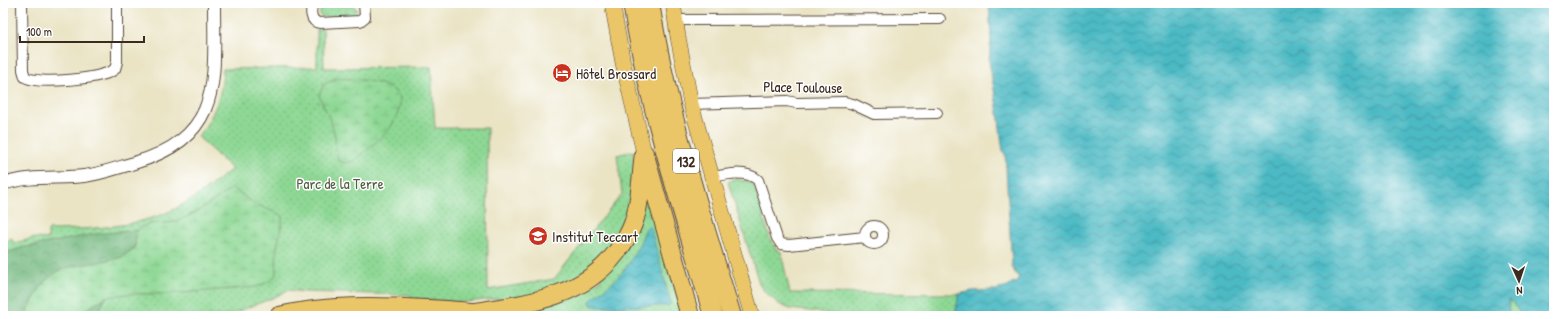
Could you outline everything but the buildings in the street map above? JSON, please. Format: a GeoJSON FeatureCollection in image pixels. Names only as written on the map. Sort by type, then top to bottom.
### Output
{"type":"FeatureCollection","features":[{"type":"Feature","properties":{"kind":"highway","name":"132"},"geometry":{"type":"LineString","coordinates":[[632,3],[642,60],[655,117],[713,316]]}},
{"type":"Feature","properties":{"kind":"highway","name":"132"},"geometry":{"type":"LineString","coordinates":[[650,3],[656,39],[671,107],[732,316]]}},
{"type":"Feature","properties":{"kind":"highway"},"geometry":{"type":"LineString","coordinates":[[474,312],[516,306],[556,295],[578,285],[604,266],[618,250],[632,226],[638,207],[644,152]]}},
{"type":"Feature","properties":{"kind":"highway"},"geometry":{"type":"LineString","coordinates":[[644,152],[690,316]]}},
{"type":"Feature","properties":{"kind":"highway"},"geometry":{"type":"LineString","coordinates":[[279,316],[310,310],[349,306],[474,312],[499,316]]}},
{"type":"Feature","properties":{"kind":"main road"},"geometry":{"type":"LineString","coordinates":[[612,3],[623,63],[644,152]]}},
{"type":"Feature","properties":{"kind":"main road"},"geometry":{"type":"LineString","coordinates":[[673,3],[691,104],[752,316]]}},
{"type":"Feature","properties":{"kind":"street"},"geometry":{"type":"LineString","coordinates":[[22,3],[23,70],[26,77],[34,80],[84,79],[106,74],[115,69],[117,62],[117,3]]}},
{"type":"Feature","properties":{"kind":"street"},"geometry":{"type":"LineString","coordinates":[[3,184],[30,178],[82,176],[99,173],[150,158],[167,150],[182,140],[195,127],[204,113],[212,89],[214,65],[214,3]]}},
{"type":"Feature","properties":{"kind":"street"},"geometry":{"type":"LineString","coordinates":[[313,3],[313,20],[318,23],[352,23],[362,21],[365,14],[364,3]]}},
{"type":"Feature","properties":{"kind":"street"},"geometry":{"type":"LineString","coordinates":[[675,20],[940,19]]}},
{"type":"Feature","properties":{"kind":"street","name":"Place Toulouse"},"geometry":{"type":"LineString","coordinates":[[691,104],[776,101],[796,103],[845,102],[853,104],[874,114],[937,113]]}},
{"type":"Feature","properties":{"kind":"street"},"geometry":{"type":"LineString","coordinates":[[713,177],[724,174],[738,174],[750,176],[758,180],[777,238],[781,244],[788,245],[865,236]]}},
{"type":"Feature","properties":{"kind":"green space"},"geometry":{"type":"Polygon","coordinates":[[[325,5],[353,6],[356,8],[357,12],[351,17],[322,17],[320,15],[320,8],[325,5]]]}},
{"type":"Feature","properties":{"kind":"green space","name":"Parc de la Terre"},"geometry":{"type":"Polygon","coordinates":[[[317,29],[323,29],[324,68],[431,67],[435,128],[487,128],[488,290],[554,279],[622,194],[617,155],[633,151],[636,184],[622,235],[580,280],[515,300],[496,299],[466,302],[411,299],[411,295],[305,292],[288,290],[275,297],[226,316],[3,316],[3,244],[11,238],[14,243],[35,238],[48,239],[48,230],[108,227],[138,222],[175,209],[201,193],[232,169],[198,137],[213,114],[221,88],[223,69],[317,67],[317,29]]]}},
{"type":"Feature","properties":{"kind":"green space"},"geometry":{"type":"Polygon","coordinates":[[[336,78],[378,83],[393,89],[400,98],[398,112],[388,131],[356,159],[344,163],[338,160],[332,127],[319,96],[323,85],[336,78]]]}},
{"type":"Feature","properties":{"kind":"green space"},"geometry":{"type":"Polygon","coordinates":[[[734,179],[751,182],[755,187],[770,239],[776,250],[781,252],[790,293],[959,294],[955,316],[852,316],[790,309],[779,304],[765,292],[759,283],[728,182],[734,179]]]}},
{"type":"Feature","properties":{"kind":"green space"},"geometry":{"type":"Polygon","coordinates":[[[645,186],[685,316],[517,315],[517,312],[599,282],[645,186]]]}},
{"type":"Feature","properties":{"kind":"green space"},"geometry":{"type":"Polygon","coordinates":[[[232,188],[253,203],[283,216],[276,256],[277,268],[275,276],[271,280],[256,287],[168,294],[127,294],[106,297],[85,310],[79,316],[28,316],[27,311],[44,282],[61,269],[120,258],[135,248],[137,232],[142,227],[150,224],[169,223],[189,216],[232,188]]]}},
{"type":"Feature","properties":{"kind":"green space"},"geometry":{"type":"Polygon","coordinates":[[[139,230],[136,236],[135,248],[120,258],[96,264],[34,298],[27,311],[28,316],[3,316],[3,254],[21,248],[95,234],[139,230]]]}},
{"type":"Feature","properties":{"kind":"green space"},"geometry":{"type":"Polygon","coordinates":[[[106,297],[97,316],[79,316],[85,310],[106,297]]]}},
{"type":"Feature","properties":{"kind":"green space"},"geometry":{"type":"Polygon","coordinates":[[[1509,297],[1522,316],[1508,316],[1509,297]]]}},
{"type":"Feature","properties":{"kind":"water"},"geometry":{"type":"Polygon","coordinates":[[[989,3],[1554,3],[1554,316],[1522,316],[1509,298],[1508,316],[955,316],[959,294],[972,291],[996,290],[1008,287],[1013,282],[1016,283],[1019,276],[1016,275],[1012,266],[1005,153],[1003,152],[989,61],[991,38],[989,3]]]}},
{"type":"Feature","properties":{"kind":"water"},"geometry":{"type":"Polygon","coordinates":[[[650,225],[671,304],[668,306],[599,307],[591,305],[590,301],[611,284],[629,263],[646,228],[650,225]]]}},
{"type":"Feature","properties":{"kind":"place","name":"Hôtel Brossard"},"geometry":{"type":"Point","coordinates":[562,73]}},
{"type":"Feature","properties":{"kind":"place","name":"Institut Teccart"},"geometry":{"type":"Point","coordinates":[538,236]}}]}
